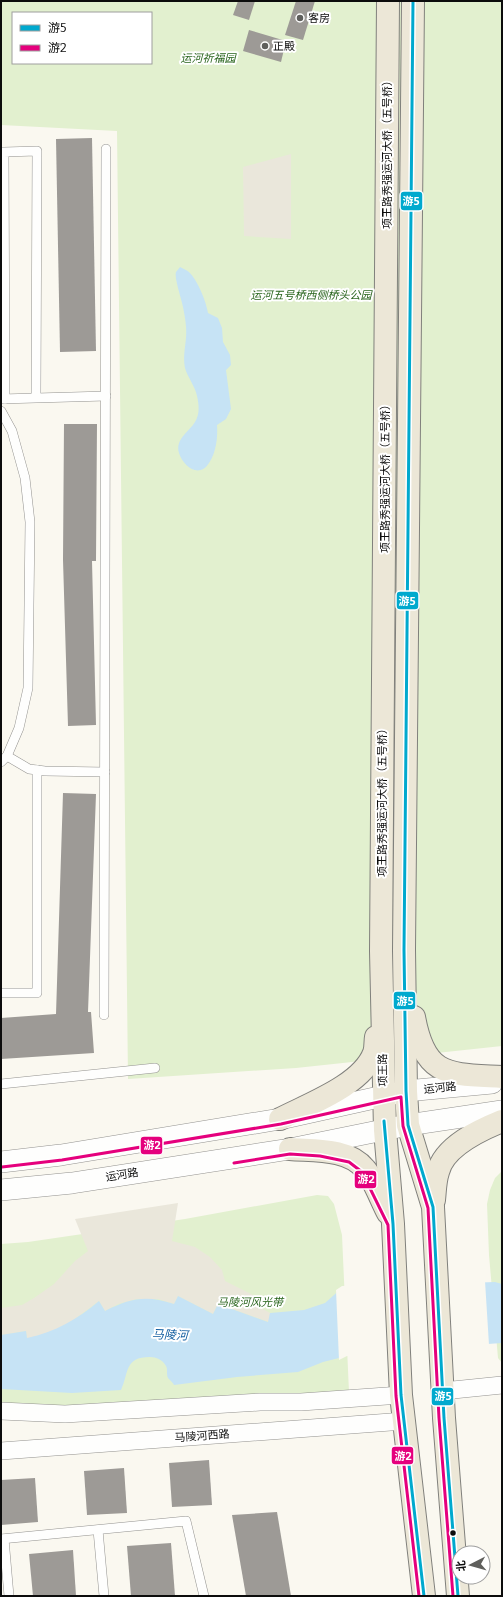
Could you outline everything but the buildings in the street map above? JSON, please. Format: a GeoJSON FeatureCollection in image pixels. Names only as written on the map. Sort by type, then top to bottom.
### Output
{"type":"FeatureCollection","features":[{"type":"Feature","properties":{"kind":"main road","name":"项王路秀强运河大桥（五号桥）"},"geometry":{"type":"LineString","coordinates":[[382,960],[388,1]]}},
{"type":"Feature","properties":{"kind":"main road","name":"项王路秀强运河大桥（五号桥）"},"geometry":{"type":"LineString","coordinates":[[404,958],[413,1]]}},
{"type":"Feature","properties":{"kind":"main road","name":"项王路"},"geometry":{"type":"LineString","coordinates":[[404,958],[408,1125],[433,1207],[443,1391],[458,1596]]}},
{"type":"Feature","properties":{"kind":"main road"},"geometry":{"type":"LineString","coordinates":[[404,958],[416,1030],[421,1047],[433,1064],[454,1074],[502,1077]]}},
{"type":"Feature","properties":{"kind":"main road","name":"项王路"},"geometry":{"type":"LineString","coordinates":[[382,960],[383,1095],[393,1224],[401,1394],[424,1596]]}},
{"type":"Feature","properties":{"kind":"main road"},"geometry":{"type":"LineString","coordinates":[[280,1119],[352,1081],[366,1067],[375,1052],[382,960]]}},
{"type":"Feature","properties":{"kind":"main road"},"geometry":{"type":"LineString","coordinates":[[433,1207],[438,1171],[445,1157],[473,1134],[502,1121]]}},
{"type":"Feature","properties":{"kind":"main road"},"geometry":{"type":"LineString","coordinates":[[290,1149],[321,1151],[351,1157],[366,1169],[393,1224]]}},
{"type":"Feature","properties":{"kind":"street","name":"运河路"},"geometry":{"type":"LineString","coordinates":[[1,1162],[61,1155],[280,1119],[406,1091],[502,1082]]}},
{"type":"Feature","properties":{"kind":"street","name":"运河路"},"geometry":{"type":"LineString","coordinates":[[1,1190],[72,1183],[290,1149],[408,1125],[502,1111]]}},
{"type":"Feature","properties":{"kind":"street"},"geometry":{"type":"LineString","coordinates":[[443,1391],[502,1385]]}},
{"type":"Feature","properties":{"kind":"street"},"geometry":{"type":"LineString","coordinates":[[1,1411],[64,1414],[88,1413],[260,1402],[301,1402],[401,1394]]}},
{"type":"Feature","properties":{"kind":"street","name":"马陵河西路"},"geometry":{"type":"LineString","coordinates":[[1,1451],[404,1421]]}},
{"type":"Feature","properties":{"kind":"lane"},"geometry":{"type":"LineString","coordinates":[[104,1015],[106,149]]}},
{"type":"Feature","properties":{"kind":"lane"},"geometry":{"type":"LineString","coordinates":[[36,397],[37,151],[4,152],[3,399],[106,396]]}},
{"type":"Feature","properties":{"kind":"lane"},"geometry":{"type":"LineString","coordinates":[[1,411],[12,431],[25,478],[30,522],[28,688],[19,728],[4,759],[29,769],[105,772]]}},
{"type":"Feature","properties":{"kind":"lane"},"geometry":{"type":"LineString","coordinates":[[1,993],[38,992],[37,770]]}},
{"type":"Feature","properties":{"kind":"lane"},"geometry":{"type":"LineString","coordinates":[[1,1084],[155,1068]]}},
{"type":"Feature","properties":{"kind":"lane"},"geometry":{"type":"LineString","coordinates":[[9,1596],[3,1539],[186,1521],[204,1596]]}},
{"type":"Feature","properties":{"kind":"lane"},"geometry":{"type":"LineString","coordinates":[[98,1530],[104,1596]]}},
{"type":"Feature","properties":{"kind":"green space","name":"运河五号桥西侧桥头公园"},"geometry":{"type":"Polygon","coordinates":[[[1,1],[502,1],[502,1046],[296,1068],[128,1079],[117,131],[1,125],[1,1]]]}},
{"type":"Feature","properties":{"kind":"green space"},"geometry":{"type":"Polygon","coordinates":[[[502,1171],[502,1363],[498,1358],[489,1255],[487,1204],[490,1190],[495,1178],[502,1171]]]}},
{"type":"Feature","properties":{"kind":"green space","name":"马陵河风光带"},"geometry":{"type":"Polygon","coordinates":[[[317,1195],[328,1196],[334,1204],[342,1235],[349,1392],[67,1407],[1,1405],[1,1244],[28,1242],[185,1219],[317,1195]]]}},
{"type":"Feature","properties":{"kind":"shaded area"},"geometry":{"type":"Polygon","coordinates":[[[291,154],[291,239],[244,236],[243,167],[291,154]]]}},
{"type":"Feature","properties":{"kind":"shaded area"},"geometry":{"type":"Polygon","coordinates":[[[178,1203],[172,1241],[195,1247],[210,1257],[222,1270],[225,1281],[255,1296],[254,1304],[270,1313],[269,1322],[218,1304],[213,1314],[178,1296],[174,1304],[158,1299],[137,1299],[118,1304],[105,1311],[99,1301],[68,1324],[44,1335],[27,1339],[26,1331],[1,1335],[1,1308],[22,1305],[34,1298],[54,1284],[75,1261],[88,1251],[75,1219],[178,1203]]]}},
{"type":"Feature","properties":{"kind":"water"},"geometry":{"type":"Polygon","coordinates":[[[180,267],[189,272],[192,276],[203,297],[208,313],[218,318],[222,328],[223,342],[230,355],[231,365],[226,370],[231,409],[226,419],[217,425],[215,450],[209,463],[201,470],[192,469],[188,466],[181,458],[178,448],[183,436],[197,419],[199,409],[196,392],[186,372],[184,364],[186,326],[176,275],[176,272],[180,267]]]}},
{"type":"Feature","properties":{"kind":"water","name":"马陵河"},"geometry":{"type":"Polygon","coordinates":[[[495,1282],[502,1284],[502,1343],[346,1354],[339,1358],[323,1362],[298,1372],[237,1377],[174,1385],[168,1378],[167,1367],[165,1364],[159,1359],[150,1357],[136,1360],[132,1363],[129,1367],[121,1390],[72,1393],[1,1389],[1,1335],[26,1331],[27,1338],[47,1332],[66,1324],[83,1314],[99,1301],[105,1311],[123,1303],[139,1299],[155,1299],[174,1304],[178,1296],[213,1314],[218,1304],[268,1322],[270,1313],[304,1310],[325,1303],[343,1287],[495,1282]]]}},
{"type":"Feature","properties":{"kind":"pier"},"geometry":{"type":"Polygon","coordinates":[[[485,1281],[489,1345],[347,1356],[339,1360],[336,1290],[342,1286],[485,1281]]]}},
{"type":"Feature","properties":{"kind":"transit line","name":"游5"},"geometry":{"type":"LineString","coordinates":[[413,1],[404,950],[406,1091],[408,1125],[433,1207],[444,1418],[458,1596]]}},
{"type":"Feature","properties":{"kind":"transit line","name":"游2"},"geometry":{"type":"LineString","coordinates":[[2,1167],[62,1160],[281,1124],[401,1097],[403,1126],[428,1208],[439,1418],[453,1596]]}},
{"type":"Feature","properties":{"kind":"transit line","name":"游5"},"geometry":{"type":"LineString","coordinates":[[384,1121],[393,1224],[401,1395],[424,1596]]}},
{"type":"Feature","properties":{"kind":"transit line","name":"游2"},"geometry":{"type":"LineString","coordinates":[[234,1163],[290,1154],[320,1156],[349,1162],[362,1172],[388,1225],[396,1396],[419,1596]]}},
{"type":"Feature","properties":{"kind":"place","name":"客房"},"geometry":{"type":"Point","coordinates":[300,18]}},
{"type":"Feature","properties":{"kind":"place","name":"正殿"},"geometry":{"type":"Point","coordinates":[265,46]}},
{"type":"Feature","properties":{"kind":"park label","name":"运河祈福园"},"geometry":{"type":"Point","coordinates":[208,58]}}]}
